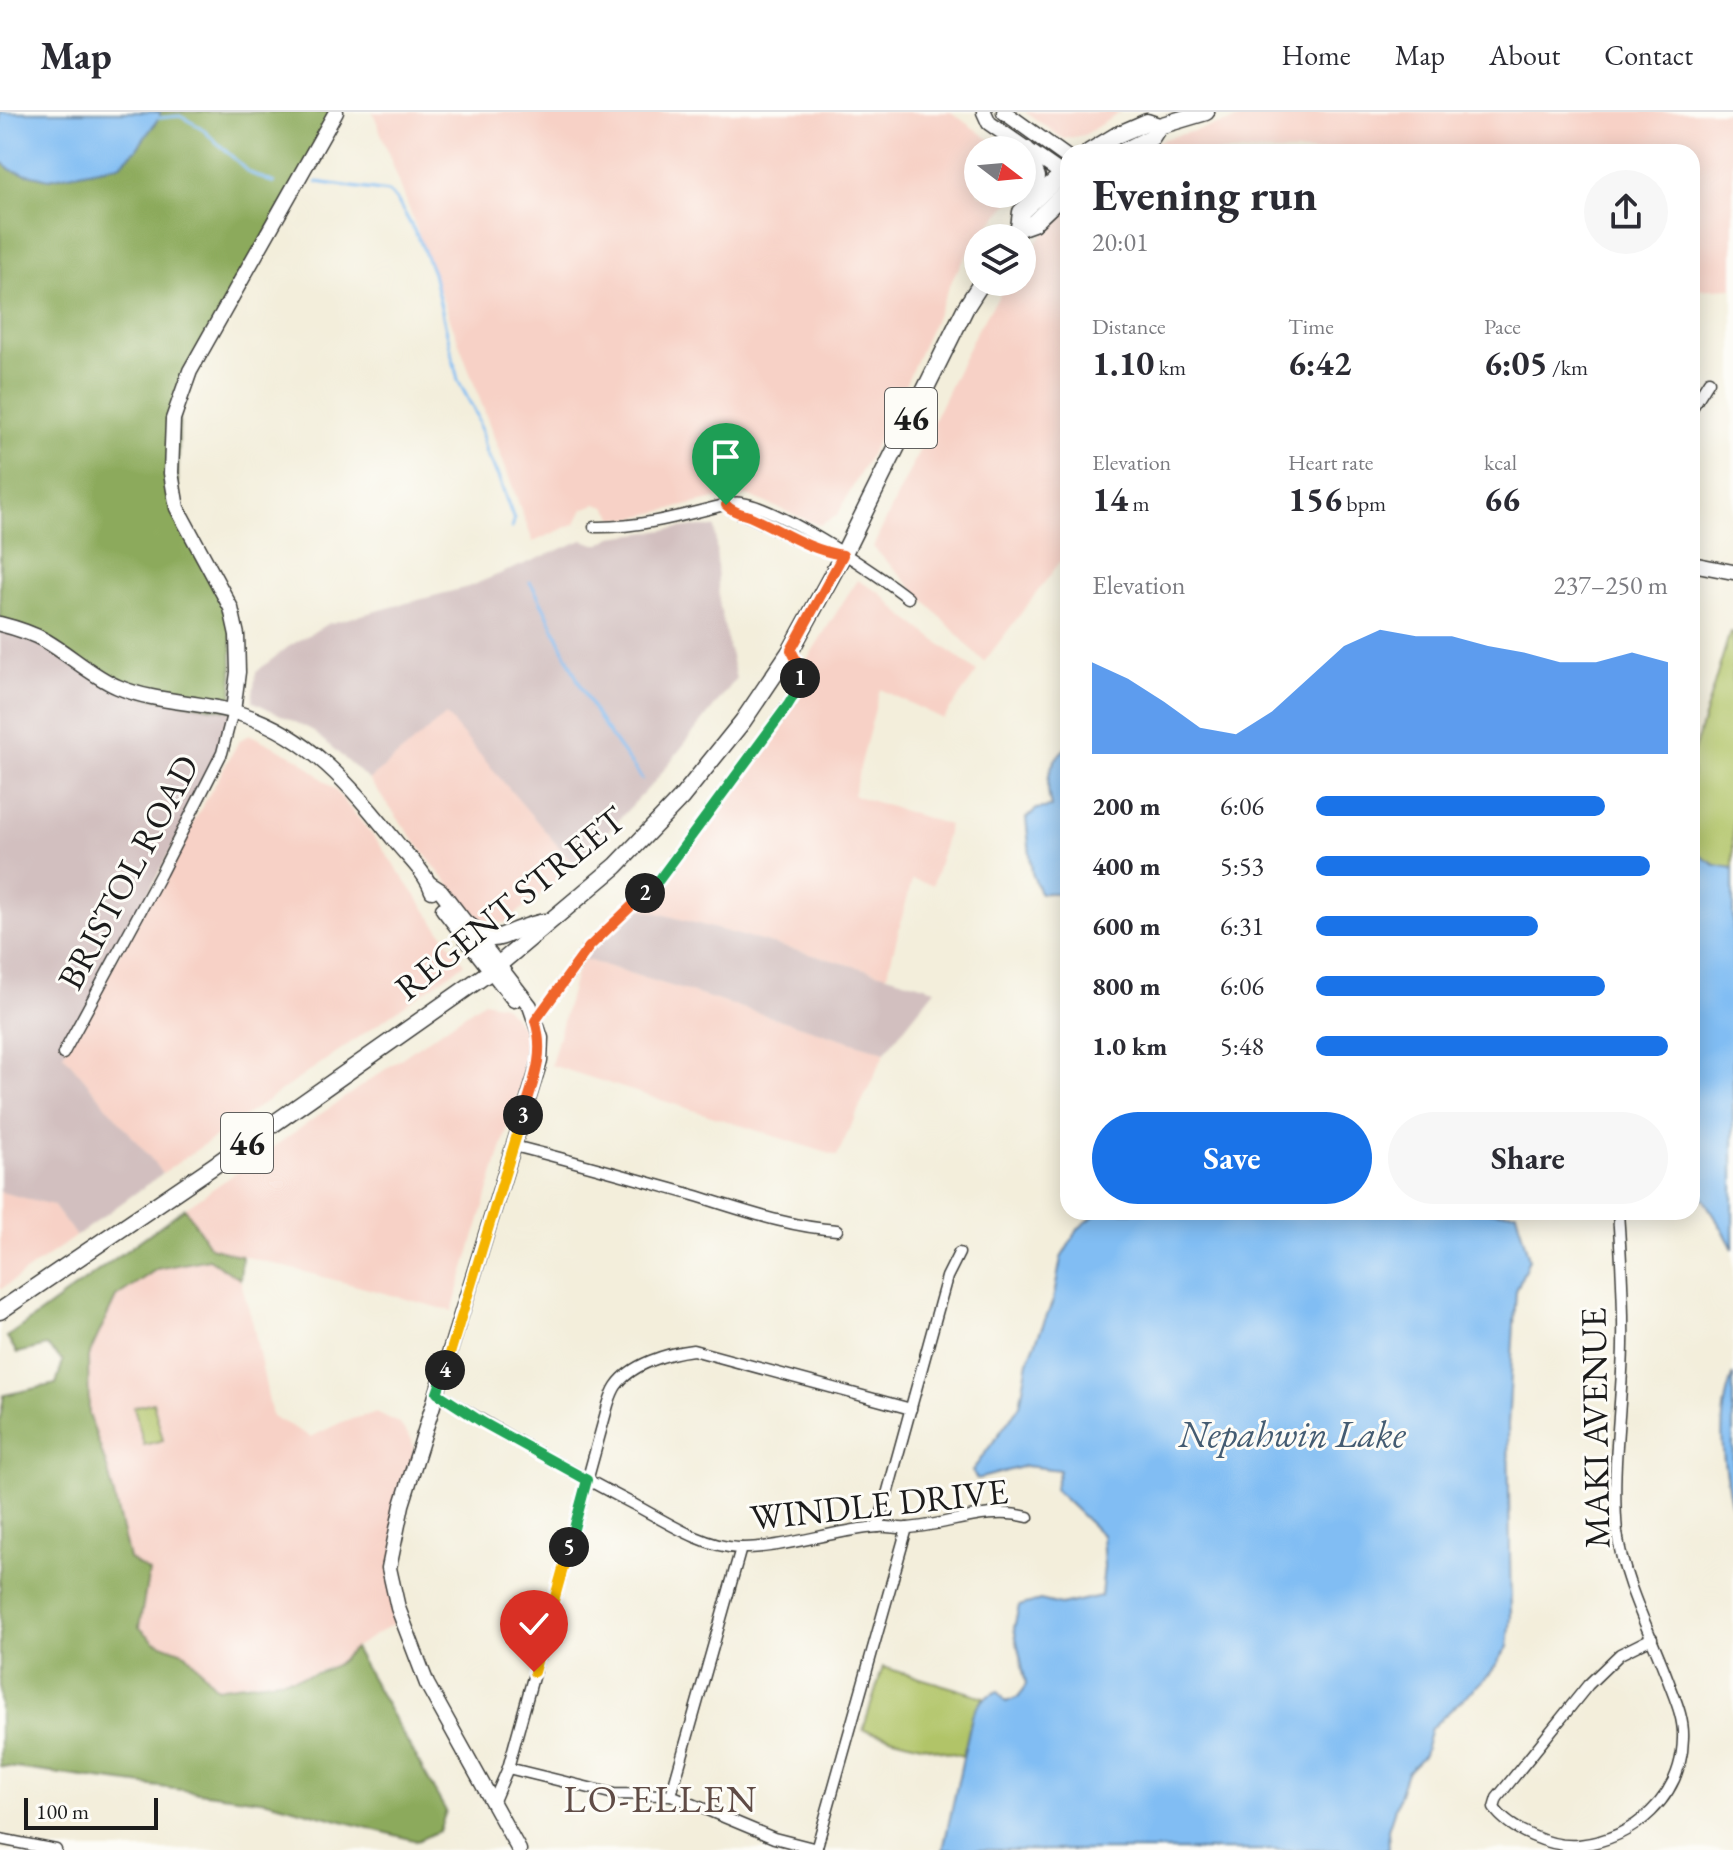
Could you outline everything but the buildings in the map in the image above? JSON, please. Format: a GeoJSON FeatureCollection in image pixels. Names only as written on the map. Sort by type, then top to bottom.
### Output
{"type":"FeatureCollection","features":[{"type":"Feature","properties":{"kind":"main road"},"geometry":{"type":"LineString","coordinates":[[1102,144],[1147,122],[1159,126],[1206,112]]}},
{"type":"Feature","properties":{"kind":"main road"},"geometry":{"type":"LineString","coordinates":[[1138,144],[1152,137],[1159,126]]}},
{"type":"Feature","properties":{"kind":"main road"},"geometry":{"type":"LineString","coordinates":[[1036,198],[1060,183]]}},
{"type":"Feature","properties":{"kind":"main road"},"geometry":{"type":"LineString","coordinates":[[1031,224],[1060,187]]}},
{"type":"Feature","properties":{"kind":"main road","name":"REGENT STREET"},"geometry":{"type":"LineString","coordinates":[[0,1311],[495,968],[616,866],[681,798],[743,721],[791,650],[843,555],[973,296]]}},
{"type":"Feature","properties":{"kind":"main road"},"geometry":{"type":"LineString","coordinates":[[468,925],[485,936],[501,939],[553,919]]}},
{"type":"Feature","properties":{"kind":"street"},"geometry":{"type":"LineString","coordinates":[[233,711],[238,672],[237,635],[231,608],[177,508],[171,473],[173,419],[190,371],[336,112]]}},
{"type":"Feature","properties":{"kind":"street"},"geometry":{"type":"LineString","coordinates":[[984,112],[989,123],[1008,136]]}},
{"type":"Feature","properties":{"kind":"street"},"geometry":{"type":"LineString","coordinates":[[1004,112],[1060,152]]}},
{"type":"Feature","properties":{"kind":"street"},"geometry":{"type":"LineString","coordinates":[[1036,156],[1060,173]]}},
{"type":"Feature","properties":{"kind":"street"},"geometry":{"type":"LineString","coordinates":[[1700,395],[1709,381]]}},
{"type":"Feature","properties":{"kind":"street"},"geometry":{"type":"LineString","coordinates":[[594,527],[634,525],[726,505],[732,511],[747,515],[820,551],[843,555],[881,577],[908,598]]}},
{"type":"Feature","properties":{"kind":"street"},"geometry":{"type":"LineString","coordinates":[[1700,566],[1733,572]]}},
{"type":"Feature","properties":{"kind":"street"},"geometry":{"type":"LineString","coordinates":[[0,624],[44,640],[118,687],[142,695],[233,711],[279,729],[313,752],[347,781],[430,884],[441,891],[468,925],[522,1011],[535,1021],[541,1038],[540,1061],[402,1505],[389,1568],[398,1608],[427,1684],[519,1850]]}},
{"type":"Feature","properties":{"kind":"street"},"geometry":{"type":"LineString","coordinates":[[535,1021],[589,947],[659,880],[788,705],[799,687],[801,669],[791,650]]}},
{"type":"Feature","properties":{"kind":"street","name":"BRISTOL ROAD"},"geometry":{"type":"LineString","coordinates":[[63,1054],[222,753],[233,711]]}},
{"type":"Feature","properties":{"kind":"street"},"geometry":{"type":"LineString","coordinates":[[430,884],[434,897],[495,968]]}},
{"type":"Feature","properties":{"kind":"street"},"geometry":{"type":"LineString","coordinates":[[514,1146],[776,1220],[837,1230]]}},
{"type":"Feature","properties":{"kind":"street","name":"MAKI AVENUE"},"geometry":{"type":"LineString","coordinates":[[1618,1220],[1623,1343],[1616,1479],[1617,1532],[1624,1564],[1680,1711],[1683,1739],[1679,1765],[1656,1809],[1618,1837],[1572,1846],[1546,1841],[1503,1820],[1494,1808],[1497,1798],[1588,1685],[1620,1654],[1652,1638]]}},
{"type":"Feature","properties":{"kind":"street"},"geometry":{"type":"LineString","coordinates":[[878,1527],[947,1277],[959,1253]]}},
{"type":"Feature","properties":{"kind":"street"},"geometry":{"type":"LineString","coordinates":[[493,1803],[508,1768],[616,1385],[633,1371],[671,1352],[693,1350],[911,1409]]}},
{"type":"Feature","properties":{"kind":"street","name":"WINDLE DRIVE"},"geometry":{"type":"LineString","coordinates":[[437,1393],[482,1422],[587,1480],[724,1546],[741,1548],[878,1527],[907,1528],[991,1513],[1028,1517]]}},
{"type":"Feature","properties":{"kind":"street"},"geometry":{"type":"LineString","coordinates":[[508,1768],[614,1794],[671,1795],[774,1838],[816,1849],[907,1528]]}},
{"type":"Feature","properties":{"kind":"street"},"geometry":{"type":"LineString","coordinates":[[671,1795],[741,1548]]}},
{"type":"Feature","properties":{"kind":"street"},"geometry":{"type":"LineString","coordinates":[[0,1839],[56,1850]]}},
{"type":"Feature","properties":{"kind":"shaded area"},"geometry":{"type":"Polygon","coordinates":[[[373,112],[951,112],[984,136],[964,136],[964,208],[1005,208],[990,224],[964,224],[964,260],[891,416],[837,516],[819,525],[749,496],[733,495],[627,519],[615,518],[606,507],[596,504],[583,509],[576,523],[533,542],[373,112]]]}},
{"type":"Feature","properties":{"kind":"shaded area"},"geometry":{"type":"Polygon","coordinates":[[[1025,112],[1121,112],[1084,135],[1064,139],[1025,112]]]}},
{"type":"Feature","properties":{"kind":"shaded area"},"geometry":{"type":"Polygon","coordinates":[[[1265,112],[1733,112],[1733,288],[1700,290],[1700,144],[1153,144],[1265,112]]]}},
{"type":"Feature","properties":{"kind":"shaded area"},"geometry":{"type":"Polygon","coordinates":[[[1060,217],[1060,562],[984,662],[873,547],[977,330],[999,296],[1036,296],[1036,244],[1060,217]]]}},
{"type":"Feature","properties":{"kind":"shaded area"},"geometry":{"type":"Polygon","coordinates":[[[687,527],[715,527],[719,603],[736,679],[655,781],[575,866],[446,715],[369,780],[312,730],[252,701],[256,672],[288,647],[327,624],[468,587],[583,540],[601,544],[612,537],[687,527]]]}},
{"type":"Feature","properties":{"kind":"shaded area"},"geometry":{"type":"Polygon","coordinates":[[[857,580],[879,592],[905,617],[977,672],[943,719],[880,689],[853,795],[949,825],[933,885],[912,880],[887,975],[632,906],[659,880],[799,687],[801,669],[857,580]]]}},
{"type":"Feature","properties":{"kind":"shaded area"},"geometry":{"type":"Polygon","coordinates":[[[0,624],[233,711],[222,753],[63,1054],[163,1173],[76,1236],[53,1205],[0,1192],[0,624]]]}},
{"type":"Feature","properties":{"kind":"shaded area"},"geometry":{"type":"Polygon","coordinates":[[[446,714],[575,866],[505,923],[482,921],[440,874],[369,780],[446,714]]]}},
{"type":"Feature","properties":{"kind":"shaded area"},"geometry":{"type":"Polygon","coordinates":[[[249,734],[301,760],[335,790],[377,841],[464,964],[163,1173],[63,1054],[239,741],[249,734]]]}},
{"type":"Feature","properties":{"kind":"shaded area"},"geometry":{"type":"Polygon","coordinates":[[[632,906],[935,989],[885,1052],[580,958],[632,906]]]}},
{"type":"Feature","properties":{"kind":"shaded area"},"geometry":{"type":"Polygon","coordinates":[[[580,958],[885,1052],[837,1156],[551,1065],[580,958]]]}},
{"type":"Feature","properties":{"kind":"shaded area"},"geometry":{"type":"Polygon","coordinates":[[[484,1001],[503,1005],[523,1027],[529,1040],[530,1054],[452,1311],[210,1247],[185,1208],[484,1001]]]}},
{"type":"Feature","properties":{"kind":"shaded area"},"geometry":{"type":"Polygon","coordinates":[[[0,1192],[53,1205],[76,1236],[0,1290],[0,1192]]]}},
{"type":"Feature","properties":{"kind":"shaded area"},"geometry":{"type":"Polygon","coordinates":[[[209,1259],[240,1279],[253,1324],[272,1416],[311,1437],[344,1421],[376,1413],[399,1423],[412,1440],[416,1468],[394,1536],[398,1608],[393,1624],[354,1648],[335,1665],[295,1678],[217,1688],[186,1653],[154,1641],[139,1627],[149,1572],[129,1559],[108,1471],[89,1414],[88,1357],[116,1297],[157,1269],[209,1259]]]}},
{"type":"Feature","properties":{"kind":"green space"},"geometry":{"type":"Polygon","coordinates":[[[160,112],[336,112],[180,394],[177,508],[231,608],[233,711],[143,696],[0,624],[0,160],[11,170],[154,126],[160,112]]]}},
{"type":"Feature","properties":{"kind":"green space"},"geometry":{"type":"Polygon","coordinates":[[[1730,632],[1733,632],[1733,868],[1715,865],[1700,856],[1700,731],[1730,632]]]}},
{"type":"Feature","properties":{"kind":"green space"},"geometry":{"type":"Polygon","coordinates":[[[185,1208],[210,1247],[242,1256],[240,1279],[209,1259],[157,1269],[116,1297],[88,1357],[89,1414],[108,1471],[129,1559],[149,1572],[139,1627],[154,1641],[186,1653],[217,1688],[323,1671],[354,1648],[446,1811],[439,1831],[417,1841],[267,1801],[0,1766],[0,1420],[4,1395],[56,1384],[63,1361],[47,1346],[17,1353],[7,1337],[185,1208]]]}},
{"type":"Feature","properties":{"kind":"green space"},"geometry":{"type":"Polygon","coordinates":[[[153,1402],[163,1440],[144,1445],[134,1407],[153,1402]]]}},
{"type":"Feature","properties":{"kind":"green space"},"geometry":{"type":"Polygon","coordinates":[[[883,1667],[984,1697],[972,1716],[963,1756],[863,1730],[883,1667]]]}},
{"type":"Feature","properties":{"kind":"water"},"geometry":{"type":"Polygon","coordinates":[[[0,112],[160,112],[160,116],[136,150],[119,165],[49,179],[11,170],[0,160],[0,112]]]}},
{"type":"Feature","properties":{"kind":"water"},"geometry":{"type":"Polygon","coordinates":[[[1060,753],[1060,895],[1040,893],[1032,873],[1026,818],[1037,809],[1051,807],[1049,774],[1060,753]]]}},
{"type":"Feature","properties":{"kind":"water"},"geometry":{"type":"Polygon","coordinates":[[[1700,855],[1715,865],[1733,868],[1733,1249],[1700,1192],[1700,855]]]}},
{"type":"Feature","properties":{"kind":"water","name":"Nepahwin Lake"},"geometry":{"type":"Polygon","coordinates":[[[1089,1220],[1518,1220],[1529,1259],[1516,1291],[1508,1425],[1511,1617],[1508,1647],[1489,1675],[1431,1728],[1424,1755],[1407,1772],[1388,1829],[1389,1850],[943,1850],[972,1716],[989,1695],[998,1691],[1006,1702],[1019,1697],[1026,1684],[1014,1628],[1019,1606],[1040,1600],[1061,1605],[1101,1596],[1104,1566],[1102,1535],[1054,1489],[1060,1470],[1025,1466],[977,1479],[972,1471],[1020,1405],[1028,1361],[1053,1301],[1061,1258],[1079,1228],[1089,1220]]]}},
{"type":"Feature","properties":{"kind":"water"},"geometry":{"type":"Polygon","coordinates":[[[1733,1374],[1733,1513],[1726,1478],[1722,1426],[1733,1374]]]}},
{"type":"Feature","properties":{"kind":"waterway"},"geometry":{"type":"LineString","coordinates":[[158,118],[180,116],[200,127],[250,173],[274,183]]}},
{"type":"Feature","properties":{"kind":"waterway"},"geometry":{"type":"LineString","coordinates":[[317,182],[388,192],[397,200],[420,241],[433,273],[458,380],[477,416],[486,453],[514,520],[512,528]]}},
{"type":"Feature","properties":{"kind":"waterway"},"geometry":{"type":"LineString","coordinates":[[530,582],[588,701],[642,779]]}},
{"type":"Feature","properties":{"kind":"district","name":"LO-ELLEN"},"geometry":{"type":"Point","coordinates":[661,1798]}},
{"type":"Feature","properties":{"kind":"route"},"geometry":{"type":"LineString","coordinates":[[534,1672],[587,1480],[482,1422],[437,1393],[540,1061],[541,1038],[535,1021],[589,947],[659,880],[788,705],[799,687],[801,669],[791,650],[843,555],[820,551],[747,515],[732,511],[726,505]]}}]}
